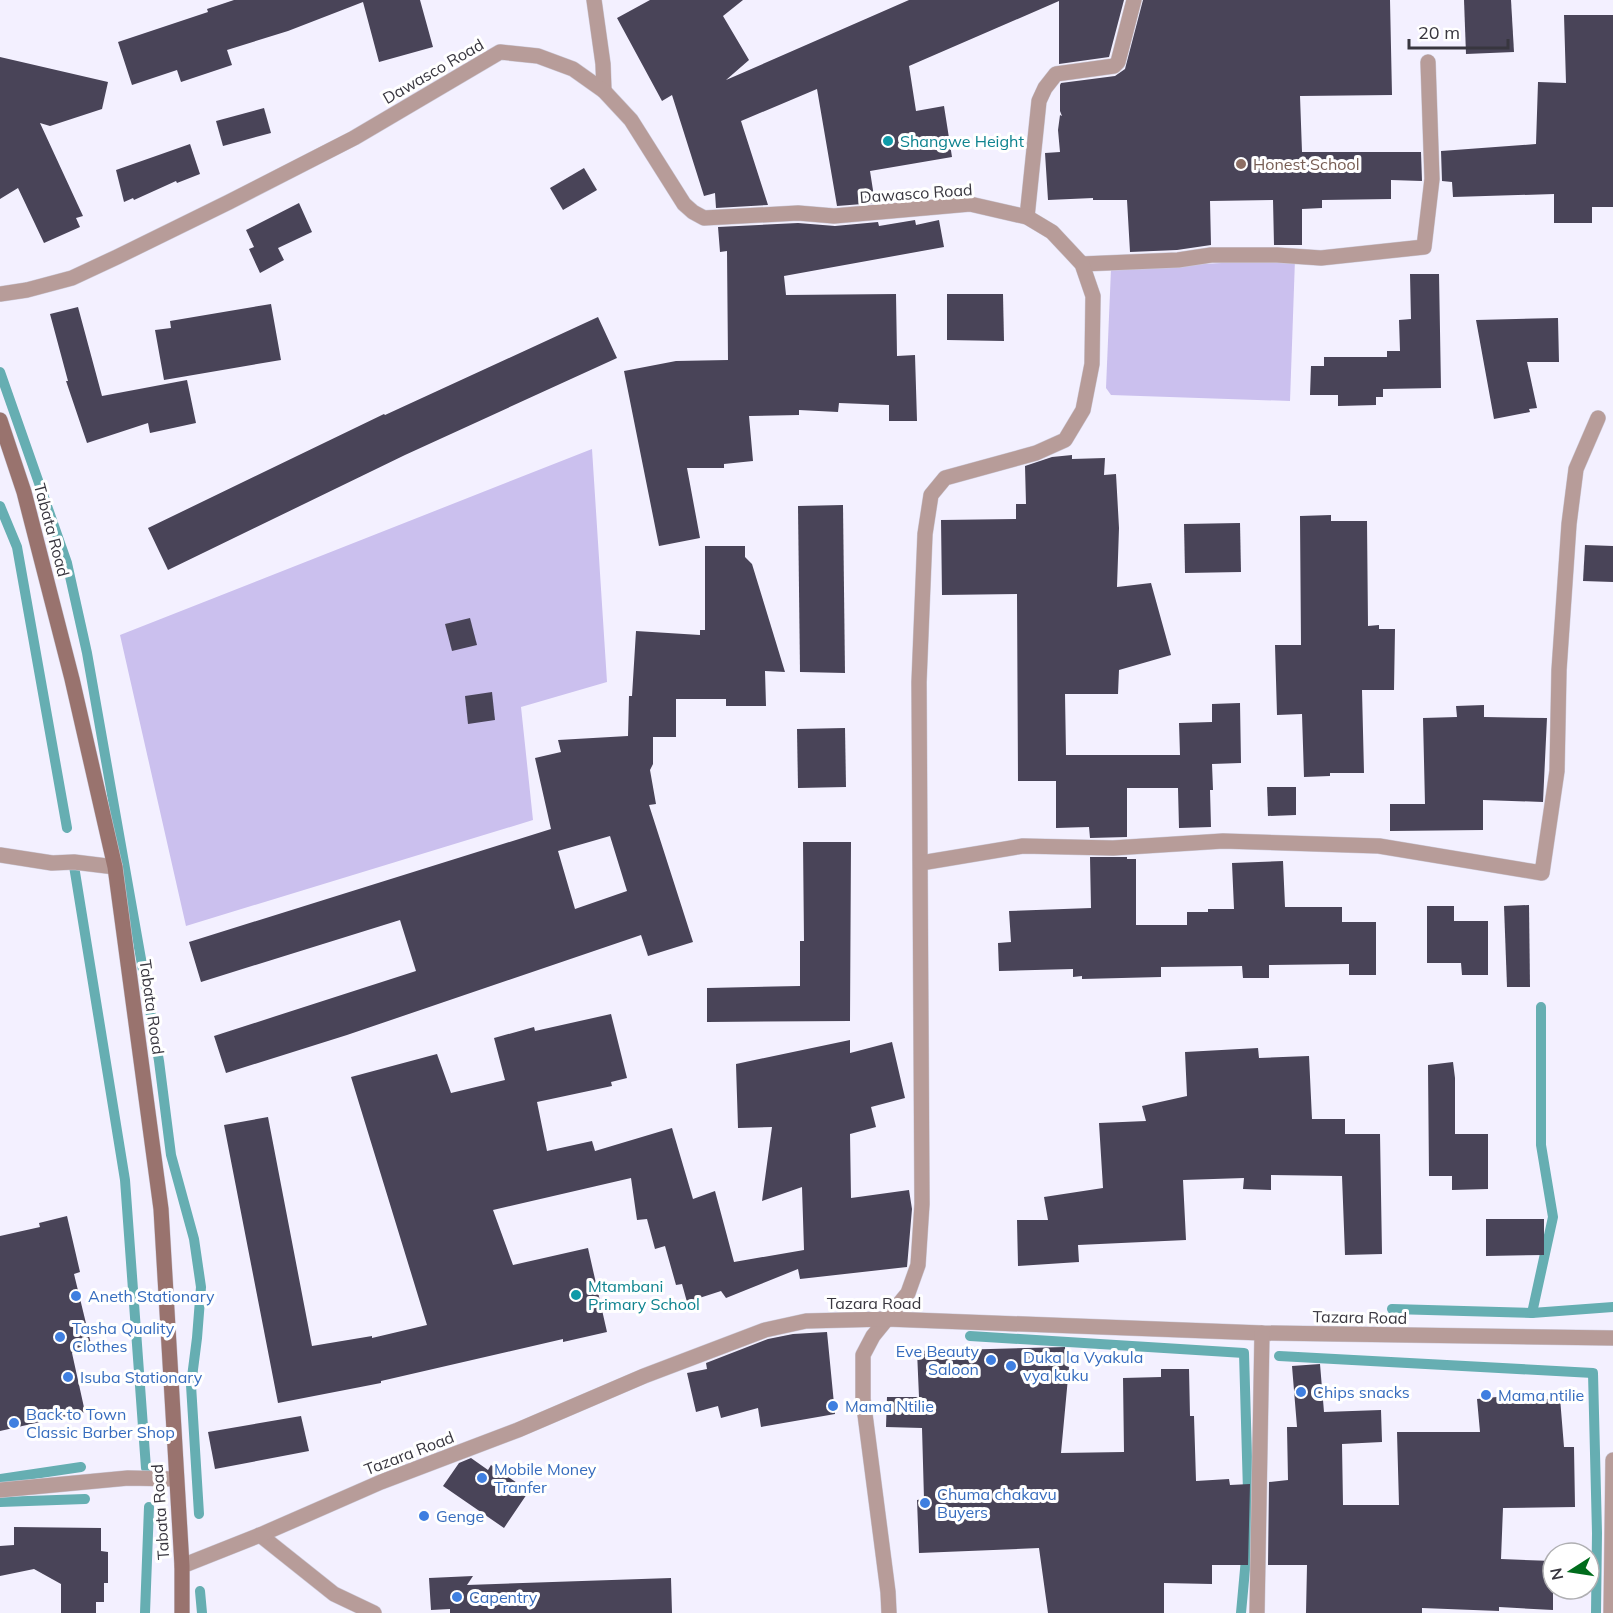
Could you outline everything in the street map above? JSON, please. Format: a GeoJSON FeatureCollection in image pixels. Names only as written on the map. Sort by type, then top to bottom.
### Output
{"type":"FeatureCollection","features":[{"type":"Feature","properties":{"kind":"main road","name":"Tabata Road"},"geometry":{"type":"LineString","coordinates":[[0,420],[24,492],[64,646],[115,867],[161,1209],[182,1566],[182,1613]]}},
{"type":"Feature","properties":{"kind":"street"},"geometry":{"type":"LineString","coordinates":[[594,0],[603,64],[604,91]]}},
{"type":"Feature","properties":{"kind":"street"},"geometry":{"type":"LineString","coordinates":[[1027,217],[1039,101],[1045,88],[1056,74],[1114,66],[1118,62],[1134,0]]}},
{"type":"Feature","properties":{"kind":"street","name":"Dawasco Road"},"geometry":{"type":"LineString","coordinates":[[0,294],[27,290],[72,278],[117,257],[354,138],[500,52],[538,56],[573,69],[604,91],[631,120],[684,204],[704,218],[798,213],[834,216],[970,204],[1027,217],[1052,232],[1082,264]]}},
{"type":"Feature","properties":{"kind":"street"},"geometry":{"type":"LineString","coordinates":[[889,1613],[863,1399],[863,1355],[873,1336],[908,1293],[918,1265],[922,1204],[919,682],[925,534],[931,495],[945,478],[1036,453],[1065,440],[1083,410],[1092,364],[1093,296],[1082,264],[1178,260],[1211,255],[1322,258],[1424,247],[1432,179],[1428,62]]}},
{"type":"Feature","properties":{"kind":"street"},"geometry":{"type":"LineString","coordinates":[[921,863],[1023,846],[1113,848],[1222,842],[1379,846],[1542,873],[1557,771],[1559,670],[1569,524],[1576,469],[1598,418]]}},
{"type":"Feature","properties":{"kind":"street"},"geometry":{"type":"LineString","coordinates":[[0,855],[52,863],[74,861],[115,867]]}},
{"type":"Feature","properties":{"kind":"street","name":"Tazara Road"},"geometry":{"type":"LineString","coordinates":[[182,1566],[381,1482],[518,1430],[644,1376],[765,1330],[806,1321],[887,1319],[1262,1334],[1613,1338]]}},
{"type":"Feature","properties":{"kind":"street"},"geometry":{"type":"LineString","coordinates":[[1257,1613],[1262,1334]]}},
{"type":"Feature","properties":{"kind":"street"},"geometry":{"type":"LineString","coordinates":[[1611,1613],[1613,1460]]}},
{"type":"Feature","properties":{"kind":"street"},"geometry":{"type":"LineString","coordinates":[[0,1490],[128,1478],[176,1479]]}},
{"type":"Feature","properties":{"kind":"street"},"geometry":{"type":"LineString","coordinates":[[260,1535],[334,1594],[374,1613]]}},
{"type":"Feature","properties":{"kind":"shaded area"},"geometry":{"type":"Polygon","coordinates":[[[1295,259],[1290,401],[1111,395],[1106,388],[1111,269],[1295,259]]]}},
{"type":"Feature","properties":{"kind":"shaded area"},"geometry":{"type":"Polygon","coordinates":[[[592,449],[607,682],[521,707],[533,820],[186,926],[120,635],[592,449]]]}},
{"type":"Feature","properties":{"kind":"building"},"geometry":{"type":"Polygon","coordinates":[[[234,0],[420,0],[433,47],[379,62],[363,2],[288,31],[227,50],[232,65],[181,82],[177,70],[132,85],[118,42],[208,12],[207,9],[234,0]]]}},
{"type":"Feature","properties":{"kind":"building"},"geometry":{"type":"Polygon","coordinates":[[[650,0],[743,0],[723,16],[749,60],[726,80],[909,0],[1124,0],[1109,57],[1059,64],[1059,1],[909,66],[916,111],[944,106],[952,157],[870,171],[875,203],[837,206],[817,89],[741,121],[768,205],[716,208],[715,193],[704,196],[672,95],[662,101],[617,18],[650,0]]]}},
{"type":"Feature","properties":{"kind":"building"},"geometry":{"type":"Polygon","coordinates":[[[1143,0],[1390,0],[1392,95],[1300,96],[1302,152],[1421,152],[1422,181],[1391,180],[1391,199],[1322,200],[1322,208],[1302,209],[1302,245],[1274,245],[1273,200],[1210,201],[1211,245],[1177,250],[1130,252],[1127,200],[1093,200],[1093,198],[1048,200],[1045,153],[1060,152],[1058,130],[1060,115],[1062,116],[1060,85],[1061,83],[1115,76],[1125,69],[1143,0]]]}},
{"type":"Feature","properties":{"kind":"building"},"geometry":{"type":"Polygon","coordinates":[[[1464,0],[1511,0],[1514,52],[1466,54],[1464,0]]]}},
{"type":"Feature","properties":{"kind":"building"},"geometry":{"type":"Polygon","coordinates":[[[1564,15],[1613,15],[1613,207],[1592,207],[1592,223],[1554,223],[1554,194],[1453,197],[1452,182],[1442,181],[1441,151],[1536,144],[1538,82],[1566,83],[1564,15]]]}},
{"type":"Feature","properties":{"kind":"building"},"geometry":{"type":"Polygon","coordinates":[[[0,57],[108,82],[102,109],[50,126],[40,123],[83,216],[76,218],[80,227],[44,243],[18,188],[0,199],[0,57]]]}},
{"type":"Feature","properties":{"kind":"building"},"geometry":{"type":"Polygon","coordinates":[[[264,108],[271,133],[223,146],[216,121],[264,108]]]}},
{"type":"Feature","properties":{"kind":"building"},"geometry":{"type":"Polygon","coordinates":[[[190,144],[200,174],[124,202],[116,170],[190,144]]]}},
{"type":"Feature","properties":{"kind":"building"},"geometry":{"type":"Polygon","coordinates":[[[584,168],[597,190],[563,210],[550,188],[584,168]]]}},
{"type":"Feature","properties":{"kind":"building"},"geometry":{"type":"Polygon","coordinates":[[[299,203],[312,232],[278,248],[284,260],[260,273],[249,249],[254,247],[246,230],[299,203]]]}},
{"type":"Feature","properties":{"kind":"building"},"geometry":{"type":"Polygon","coordinates":[[[915,220],[916,225],[939,220],[944,247],[784,276],[786,295],[896,294],[897,356],[915,355],[917,421],[889,421],[889,405],[839,403],[838,412],[799,410],[799,415],[749,416],[753,461],[724,464],[724,468],[687,468],[700,538],[659,546],[624,371],[676,361],[728,360],[727,251],[720,252],[718,227],[798,223],[835,226],[878,222],[879,226],[915,220]]]}},
{"type":"Feature","properties":{"kind":"building"},"geometry":{"type":"Polygon","coordinates":[[[1410,274],[1439,274],[1441,388],[1383,389],[1383,397],[1376,397],[1376,405],[1338,406],[1338,395],[1310,395],[1311,366],[1324,366],[1324,357],[1387,357],[1387,351],[1400,351],[1399,320],[1411,319],[1410,274]]]}},
{"type":"Feature","properties":{"kind":"building"},"geometry":{"type":"Polygon","coordinates":[[[947,294],[1003,294],[1004,341],[947,340],[947,294]]]}},
{"type":"Feature","properties":{"kind":"building"},"geometry":{"type":"Polygon","coordinates":[[[271,304],[281,360],[164,380],[155,330],[171,328],[170,321],[271,304]]]}},
{"type":"Feature","properties":{"kind":"building"},"geometry":{"type":"Polygon","coordinates":[[[78,307],[102,396],[187,380],[196,423],[150,433],[148,423],[87,443],[66,381],[68,381],[50,314],[78,307]]]}},
{"type":"Feature","properties":{"kind":"building"},"geometry":{"type":"Polygon","coordinates":[[[598,317],[617,358],[405,455],[168,570],[148,528],[384,414],[598,317]]]}},
{"type":"Feature","properties":{"kind":"building"},"geometry":{"type":"Polygon","coordinates":[[[1558,318],[1559,362],[1527,362],[1537,408],[1529,409],[1530,412],[1494,419],[1476,320],[1558,318]]]}},
{"type":"Feature","properties":{"kind":"building"},"geometry":{"type":"Polygon","coordinates":[[[1072,455],[1072,459],[1105,458],[1104,475],[1116,474],[1119,528],[1117,587],[1151,583],[1171,655],[1119,670],[1118,694],[1065,694],[1066,755],[1180,755],[1179,723],[1212,722],[1212,704],[1240,703],[1241,763],[1212,764],[1211,827],[1179,828],[1178,788],[1127,788],[1127,837],[1090,838],[1089,827],[1056,828],[1056,781],[1018,781],[1017,594],[942,595],[941,520],[1016,519],[1016,504],[1026,504],[1025,466],[1052,457],[1072,455]]]}},
{"type":"Feature","properties":{"kind":"building"},"geometry":{"type":"Polygon","coordinates":[[[843,505],[845,673],[800,672],[798,506],[843,505]]]}},
{"type":"Feature","properties":{"kind":"building"},"geometry":{"type":"Polygon","coordinates":[[[1331,515],[1331,521],[1367,521],[1368,626],[1379,625],[1379,629],[1395,629],[1394,690],[1362,690],[1364,773],[1330,773],[1330,776],[1304,777],[1302,714],[1277,715],[1275,645],[1301,645],[1300,516],[1331,515]]]}},
{"type":"Feature","properties":{"kind":"building"},"geometry":{"type":"Polygon","coordinates":[[[1240,523],[1241,572],[1185,573],[1184,524],[1240,523]]]}},
{"type":"Feature","properties":{"kind":"building"},"geometry":{"type":"Polygon","coordinates":[[[1585,545],[1613,546],[1613,582],[1583,581],[1585,545]]]}},
{"type":"Feature","properties":{"kind":"building"},"geometry":{"type":"Polygon","coordinates":[[[705,546],[745,546],[745,557],[752,564],[785,672],[765,671],[766,706],[726,706],[726,699],[676,699],[676,737],[653,737],[653,764],[650,770],[656,804],[649,805],[693,942],[648,956],[641,935],[347,1035],[226,1073],[214,1036],[416,971],[400,920],[201,982],[189,942],[551,829],[535,758],[561,752],[558,740],[628,736],[629,696],[632,696],[636,631],[700,635],[700,630],[705,630],[705,546]],[[610,836],[558,851],[575,909],[627,891],[610,836]]]}},
{"type":"Feature","properties":{"kind":"building"},"geometry":{"type":"Polygon","coordinates":[[[470,618],[477,645],[452,651],[445,624],[470,618]]]}},
{"type":"Feature","properties":{"kind":"building"},"geometry":{"type":"Polygon","coordinates":[[[492,692],[495,720],[468,724],[465,696],[492,692]]]}},
{"type":"Feature","properties":{"kind":"building"},"geometry":{"type":"Polygon","coordinates":[[[1484,705],[1484,717],[1547,718],[1543,802],[1483,800],[1483,830],[1390,831],[1390,804],[1425,804],[1423,718],[1457,717],[1456,706],[1484,705]]]}},
{"type":"Feature","properties":{"kind":"building"},"geometry":{"type":"Polygon","coordinates":[[[845,728],[846,787],[798,788],[797,729],[845,728]]]}},
{"type":"Feature","properties":{"kind":"building"},"geometry":{"type":"Polygon","coordinates":[[[1267,787],[1296,787],[1296,815],[1268,816],[1267,787]]]}},
{"type":"Feature","properties":{"kind":"building"},"geometry":{"type":"Polygon","coordinates":[[[803,842],[851,842],[850,1021],[707,1022],[707,988],[800,986],[800,941],[804,941],[803,842]]]}},
{"type":"Feature","properties":{"kind":"building"},"geometry":{"type":"Polygon","coordinates":[[[1090,857],[1136,859],[1136,925],[1187,925],[1187,912],[1234,909],[1232,863],[1283,861],[1285,907],[1342,907],[1342,922],[1376,922],[1376,975],[1349,975],[1349,964],[1269,965],[1269,978],[1243,978],[1242,966],[1161,967],[1161,977],[1082,979],[1082,976],[1073,977],[1073,969],[999,971],[998,943],[1011,942],[1009,911],[1091,908],[1090,857]]]}},
{"type":"Feature","properties":{"kind":"building"},"geometry":{"type":"Polygon","coordinates":[[[1529,905],[1530,987],[1507,987],[1504,906],[1529,905]]]}},
{"type":"Feature","properties":{"kind":"building"},"geometry":{"type":"Polygon","coordinates":[[[1427,906],[1454,906],[1454,921],[1488,921],[1488,975],[1462,975],[1461,963],[1427,963],[1427,906]]]}},
{"type":"Feature","properties":{"kind":"building"},"geometry":{"type":"Polygon","coordinates":[[[611,1014],[627,1078],[611,1082],[612,1086],[537,1102],[547,1151],[592,1141],[595,1151],[672,1128],[693,1199],[715,1191],[734,1262],[804,1250],[802,1187],[762,1201],[772,1127],[738,1128],[736,1064],[850,1040],[850,1053],[892,1042],[905,1098],[871,1107],[876,1127],[850,1134],[851,1198],[909,1190],[912,1209],[907,1267],[800,1279],[798,1269],[726,1298],[721,1291],[687,1302],[682,1284],[676,1285],[665,1246],[655,1249],[647,1219],[637,1220],[631,1178],[493,1210],[513,1265],[588,1248],[607,1332],[563,1342],[563,1339],[381,1381],[381,1383],[278,1403],[224,1125],[268,1117],[312,1346],[372,1336],[372,1338],[427,1325],[351,1077],[437,1054],[451,1093],[505,1080],[494,1038],[534,1027],[535,1031],[611,1014]]]}},
{"type":"Feature","properties":{"kind":"building"},"geometry":{"type":"Polygon","coordinates":[[[1258,1048],[1259,1058],[1309,1056],[1312,1119],[1345,1119],[1345,1134],[1380,1134],[1382,1254],[1345,1255],[1342,1176],[1271,1175],[1271,1190],[1243,1189],[1244,1178],[1183,1180],[1186,1240],[1078,1245],[1079,1262],[1018,1266],[1017,1220],[1048,1220],[1044,1197],[1103,1188],[1099,1123],[1146,1121],[1142,1106],[1187,1096],[1185,1052],[1258,1048]]]}},
{"type":"Feature","properties":{"kind":"building"},"geometry":{"type":"Polygon","coordinates":[[[1453,1062],[1455,1134],[1488,1134],[1488,1189],[1452,1190],[1452,1176],[1429,1176],[1428,1065],[1453,1062]]]}},
{"type":"Feature","properties":{"kind":"building"},"geometry":{"type":"Polygon","coordinates":[[[67,1216],[80,1272],[74,1274],[92,1348],[72,1353],[85,1412],[0,1431],[0,1236],[40,1227],[39,1223],[67,1216]]]}},
{"type":"Feature","properties":{"kind":"building"},"geometry":{"type":"Polygon","coordinates":[[[1486,1219],[1544,1219],[1544,1255],[1486,1256],[1486,1219]]]}},
{"type":"Feature","properties":{"kind":"building"},"geometry":{"type":"Polygon","coordinates":[[[827,1332],[835,1414],[761,1427],[758,1408],[721,1418],[718,1406],[696,1412],[687,1373],[707,1369],[706,1363],[768,1339],[793,1334],[827,1332]]]}},
{"type":"Feature","properties":{"kind":"building"},"geometry":{"type":"Polygon","coordinates":[[[1065,1347],[1066,1366],[1069,1367],[1061,1453],[1124,1452],[1123,1378],[1161,1377],[1161,1369],[1189,1369],[1190,1416],[1194,1416],[1196,1481],[1229,1479],[1230,1485],[1250,1484],[1248,1565],[1212,1565],[1212,1584],[1164,1583],[1164,1613],[1048,1613],[1039,1548],[919,1553],[917,1500],[924,1499],[922,1428],[886,1427],[887,1397],[919,1397],[917,1351],[1065,1347]]]}},
{"type":"Feature","properties":{"kind":"building"},"geometry":{"type":"Polygon","coordinates":[[[1320,1364],[1324,1412],[1381,1410],[1382,1442],[1342,1444],[1343,1505],[1399,1505],[1397,1432],[1480,1432],[1477,1399],[1535,1393],[1535,1400],[1560,1398],[1564,1447],[1574,1447],[1575,1507],[1503,1508],[1501,1559],[1541,1561],[1541,1601],[1553,1601],[1553,1610],[1499,1607],[1499,1611],[1422,1608],[1422,1613],[1306,1613],[1307,1565],[1268,1565],[1269,1482],[1288,1480],[1287,1427],[1297,1427],[1292,1366],[1320,1364]]]}},
{"type":"Feature","properties":{"kind":"building"},"geometry":{"type":"Polygon","coordinates":[[[301,1416],[309,1451],[215,1469],[208,1432],[301,1416]]]}},
{"type":"Feature","properties":{"kind":"building"},"geometry":{"type":"Polygon","coordinates":[[[471,1458],[488,1470],[491,1465],[529,1491],[504,1528],[443,1486],[459,1463],[471,1458]]]}},
{"type":"Feature","properties":{"kind":"building"},"geometry":{"type":"Polygon","coordinates":[[[14,1527],[101,1528],[101,1551],[108,1552],[108,1583],[104,1583],[104,1602],[96,1602],[96,1613],[61,1613],[61,1584],[34,1569],[0,1576],[0,1546],[14,1545],[14,1527]]]}},
{"type":"Feature","properties":{"kind":"building"},"geometry":{"type":"Polygon","coordinates":[[[473,1576],[467,1585],[671,1578],[672,1613],[450,1613],[450,1609],[431,1610],[429,1578],[473,1576]]]}},
{"type":"Feature","properties":{"kind":"waterway"},"geometry":{"type":"LineString","coordinates":[[0,372],[67,563],[87,653],[159,1061],[171,1155],[194,1239],[201,1287],[191,1385],[199,1514]]}},
{"type":"Feature","properties":{"kind":"waterway"},"geometry":{"type":"LineString","coordinates":[[0,506],[17,547],[67,828]]}},
{"type":"Feature","properties":{"kind":"waterway"},"geometry":{"type":"LineString","coordinates":[[74,866],[125,1180],[146,1468]]}},
{"type":"Feature","properties":{"kind":"waterway"},"geometry":{"type":"LineString","coordinates":[[1532,1313],[1553,1217],[1541,1145],[1541,1007]]}},
{"type":"Feature","properties":{"kind":"waterway"},"geometry":{"type":"LineString","coordinates":[[1392,1309],[1532,1313],[1613,1307]]}},
{"type":"Feature","properties":{"kind":"waterway"},"geometry":{"type":"LineString","coordinates":[[970,1336],[1244,1353],[1249,1526],[1241,1613]]}},
{"type":"Feature","properties":{"kind":"waterway"},"geometry":{"type":"LineString","coordinates":[[1279,1356],[1593,1373],[1597,1533],[1596,1613]]}},
{"type":"Feature","properties":{"kind":"waterway"},"geometry":{"type":"LineString","coordinates":[[0,1479],[81,1467]]}},
{"type":"Feature","properties":{"kind":"waterway"},"geometry":{"type":"LineString","coordinates":[[0,1502],[85,1499]]}},
{"type":"Feature","properties":{"kind":"waterway"},"geometry":{"type":"LineString","coordinates":[[145,1613],[149,1507]]}},
{"type":"Feature","properties":{"kind":"waterway"},"geometry":{"type":"LineString","coordinates":[[200,1591],[202,1613]]}},
{"type":"Feature","properties":{"kind":"place","name":"Shangwe Height"},"geometry":{"type":"Point","coordinates":[888,141]}},
{"type":"Feature","properties":{"kind":"place","name":"Honest School"},"geometry":{"type":"Point","coordinates":[1241,164]}},
{"type":"Feature","properties":{"kind":"place","name":"Mtambani Primary School"},"geometry":{"type":"Point","coordinates":[576,1295]}},
{"type":"Feature","properties":{"kind":"place","name":"Aneth Stationary"},"geometry":{"type":"Point","coordinates":[76,1296]}},
{"type":"Feature","properties":{"kind":"place","name":"Tasha Quality Clothes"},"geometry":{"type":"Point","coordinates":[60,1337]}},
{"type":"Feature","properties":{"kind":"place","name":"Eve Beauty Saloon"},"geometry":{"type":"Point","coordinates":[991,1360]}},
{"type":"Feature","properties":{"kind":"place","name":"Duka la Vyakula vya kuku"},"geometry":{"type":"Point","coordinates":[1011,1366]}},
{"type":"Feature","properties":{"kind":"place","name":"Isuba Stationary"},"geometry":{"type":"Point","coordinates":[68,1377]}},
{"type":"Feature","properties":{"kind":"place","name":"Chips snacks"},"geometry":{"type":"Point","coordinates":[1301,1392]}},
{"type":"Feature","properties":{"kind":"place","name":"Mama ntilie"},"geometry":{"type":"Point","coordinates":[1486,1395]}},
{"type":"Feature","properties":{"kind":"place","name":"Mama Ntilie"},"geometry":{"type":"Point","coordinates":[833,1406]}},
{"type":"Feature","properties":{"kind":"place","name":"Back to Town Classic Barber Shop"},"geometry":{"type":"Point","coordinates":[14,1423]}},
{"type":"Feature","properties":{"kind":"place","name":"Mobile Money Tranfer"},"geometry":{"type":"Point","coordinates":[482,1478]}},
{"type":"Feature","properties":{"kind":"place","name":"Chuma chakavu Buyers"},"geometry":{"type":"Point","coordinates":[925,1503]}},
{"type":"Feature","properties":{"kind":"place","name":"Genge"},"geometry":{"type":"Point","coordinates":[424,1516]}},
{"type":"Feature","properties":{"kind":"place","name":"Capentry"},"geometry":{"type":"Point","coordinates":[457,1597]}}]}
